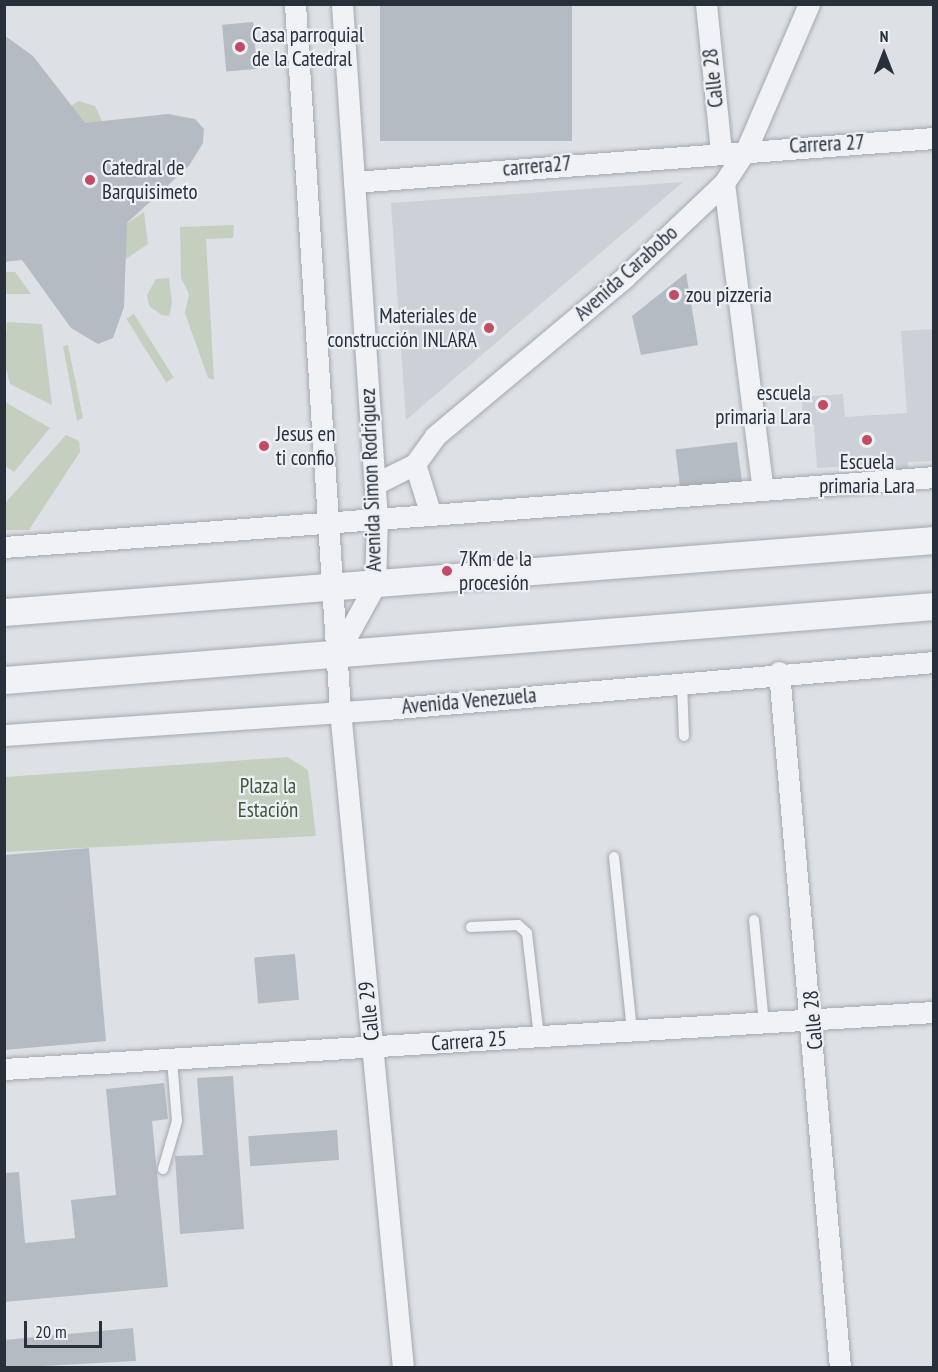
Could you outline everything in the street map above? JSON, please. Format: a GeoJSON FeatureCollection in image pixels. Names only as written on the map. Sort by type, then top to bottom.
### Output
{"type":"FeatureCollection","features":[{"type":"Feature","properties":{"kind":"street","name":"Avenida Simon Rodriguez"},"geometry":{"type":"LineString","coordinates":[[295,4],[337,655]]}},
{"type":"Feature","properties":{"kind":"street","name":"Avenida Simon Rodriguez"},"geometry":{"type":"LineString","coordinates":[[337,655],[375,585],[377,519],[342,4]]}},
{"type":"Feature","properties":{"kind":"street","name":"Calle 28"},"geometry":{"type":"LineString","coordinates":[[706,4],[721,151]]}},
{"type":"Feature","properties":{"kind":"street","name":"Avenida Carabobo"},"geometry":{"type":"LineString","coordinates":[[375,484],[415,464],[435,436],[625,277],[724,183],[747,148],[809,4]]}},
{"type":"Feature","properties":{"kind":"street","name":"Carrera 27"},"geometry":{"type":"LineString","coordinates":[[721,151],[933,138]]}},
{"type":"Feature","properties":{"kind":"street","name":"carrera27"},"geometry":{"type":"LineString","coordinates":[[354,182],[721,151]]}},
{"type":"Feature","properties":{"kind":"street"},"geometry":{"type":"LineString","coordinates":[[724,183],[763,490]]}},
{"type":"Feature","properties":{"kind":"street"},"geometry":{"type":"LineString","coordinates":[[415,464],[431,514]]}},
{"type":"Feature","properties":{"kind":"street"},"geometry":{"type":"LineString","coordinates":[[4,547],[933,477]]}},
{"type":"Feature","properties":{"kind":"street"},"geometry":{"type":"LineString","coordinates":[[4,612],[933,540]]}},
{"type":"Feature","properties":{"kind":"street"},"geometry":{"type":"LineString","coordinates":[[4,680],[933,606]]}},
{"type":"Feature","properties":{"kind":"street"},"geometry":{"type":"LineString","coordinates":[[896,609],[933,618]]}},
{"type":"Feature","properties":{"kind":"street","name":"Calle 29"},"geometry":{"type":"LineString","coordinates":[[337,655],[340,710],[403,1368]]}},
{"type":"Feature","properties":{"kind":"street","name":"Avenida Venezuela"},"geometry":{"type":"LineString","coordinates":[[4,735],[340,710],[779,672],[933,662]]}},
{"type":"Feature","properties":{"kind":"street","name":"Calle 28"},"geometry":{"type":"LineString","coordinates":[[779,672],[813,1019],[840,1368]]}},
{"type":"Feature","properties":{"kind":"street","name":"Carrera 25"},"geometry":{"type":"LineString","coordinates":[[4,1069],[933,1012]]}},
{"type":"Feature","properties":{"kind":"lane"},"geometry":{"type":"LineString","coordinates":[[682,681],[684,736]]}},
{"type":"Feature","properties":{"kind":"lane"},"geometry":{"type":"LineString","coordinates":[[614,857],[632,1031]]}},
{"type":"Feature","properties":{"kind":"lane"},"geometry":{"type":"LineString","coordinates":[[754,920],[764,1023]]}},
{"type":"Feature","properties":{"kind":"lane"},"geometry":{"type":"LineString","coordinates":[[471,927],[518,925],[527,933],[538,1037]]}},
{"type":"Feature","properties":{"kind":"lane"},"geometry":{"type":"LineString","coordinates":[[163,1169],[164,1150],[177,1121],[172,1060]]}},
{"type":"Feature","properties":{"kind":"shaded area"},"geometry":{"type":"Polygon","coordinates":[[[683,182],[406,420],[391,203],[683,182]]]}},
{"type":"Feature","properties":{"kind":"shaded area","name":"escuela primaria Lara"},"geometry":{"type":"Polygon","coordinates":[[[933,329],[933,461],[908,462],[908,474],[882,475],[881,464],[817,468],[814,425],[803,425],[802,397],[843,394],[845,417],[907,413],[901,331],[933,329]]]}},
{"type":"Feature","properties":{"kind":"green space"},"geometry":{"type":"Polygon","coordinates":[[[79,101],[95,106],[103,123],[80,125],[69,107],[79,101]]]}},
{"type":"Feature","properties":{"kind":"green space"},"geometry":{"type":"Polygon","coordinates":[[[144,212],[148,244],[123,261],[120,228],[144,212]]]}},
{"type":"Feature","properties":{"kind":"green space"},"geometry":{"type":"Polygon","coordinates":[[[234,225],[233,238],[206,239],[214,380],[208,378],[185,313],[189,294],[181,278],[180,227],[234,225]]]}},
{"type":"Feature","properties":{"kind":"green space"},"geometry":{"type":"Polygon","coordinates":[[[5,272],[15,272],[31,294],[5,294],[5,272]]]}},
{"type":"Feature","properties":{"kind":"green space"},"geometry":{"type":"Polygon","coordinates":[[[169,278],[172,303],[169,316],[162,315],[149,306],[147,295],[156,279],[169,278]]]}},
{"type":"Feature","properties":{"kind":"green space"},"geometry":{"type":"Polygon","coordinates":[[[134,314],[174,378],[166,382],[126,319],[134,314]]]}},
{"type":"Feature","properties":{"kind":"green space"},"geometry":{"type":"Polygon","coordinates":[[[7,322],[42,324],[52,405],[10,384],[4,360],[7,322]]]}},
{"type":"Feature","properties":{"kind":"green space"},"geometry":{"type":"Polygon","coordinates":[[[68,345],[83,418],[77,421],[63,346],[68,345]]]}},
{"type":"Feature","properties":{"kind":"green space"},"geometry":{"type":"Polygon","coordinates":[[[5,402],[50,428],[14,472],[5,466],[5,402]]]}},
{"type":"Feature","properties":{"kind":"green space"},"geometry":{"type":"Polygon","coordinates":[[[66,435],[79,441],[80,452],[29,530],[5,530],[5,503],[66,435]]]}},
{"type":"Feature","properties":{"kind":"green space","name":"Plaza la Estación"},"geometry":{"type":"Polygon","coordinates":[[[288,757],[308,770],[316,836],[5,852],[5,777],[288,757]]]}},
{"type":"Feature","properties":{"kind":"building"},"geometry":{"type":"Polygon","coordinates":[[[380,4],[572,4],[572,141],[380,141],[380,4]]]}},
{"type":"Feature","properties":{"kind":"building","name":"Casa parroquial de la Catedral"},"geometry":{"type":"Polygon","coordinates":[[[253,22],[257,69],[226,72],[222,25],[253,22]]]}},
{"type":"Feature","properties":{"kind":"building","name":"Catedral de Barquisimeto"},"geometry":{"type":"Polygon","coordinates":[[[4,35],[33,56],[85,123],[168,114],[195,119],[204,129],[203,143],[189,166],[127,223],[124,307],[113,338],[98,344],[71,328],[22,260],[4,262],[4,35]]]}},
{"type":"Feature","properties":{"kind":"building","name":"zou pizzeria"},"geometry":{"type":"Polygon","coordinates":[[[686,273],[698,345],[641,355],[632,316],[686,273]]]}},
{"type":"Feature","properties":{"kind":"building"},"geometry":{"type":"Polygon","coordinates":[[[737,442],[742,484],[681,491],[675,450],[737,442]]]}},
{"type":"Feature","properties":{"kind":"building"},"geometry":{"type":"Polygon","coordinates":[[[89,848],[106,1041],[4,1050],[4,855],[89,848]]]}},
{"type":"Feature","properties":{"kind":"building"},"geometry":{"type":"Polygon","coordinates":[[[295,954],[299,1000],[258,1003],[254,958],[295,954]]]}},
{"type":"Feature","properties":{"kind":"building"},"geometry":{"type":"Polygon","coordinates":[[[233,1076],[244,1229],[180,1234],[175,1156],[203,1155],[197,1078],[233,1076]]]}},
{"type":"Feature","properties":{"kind":"building"},"geometry":{"type":"Polygon","coordinates":[[[164,1083],[168,1119],[152,1121],[168,1287],[4,1302],[4,1173],[19,1172],[25,1243],[75,1238],[71,1200],[116,1195],[106,1089],[164,1083]]]}},
{"type":"Feature","properties":{"kind":"building"},"geometry":{"type":"Polygon","coordinates":[[[337,1130],[339,1160],[250,1166],[248,1136],[337,1130]]]}},
{"type":"Feature","properties":{"kind":"building"},"geometry":{"type":"Polygon","coordinates":[[[133,1328],[136,1361],[4,1368],[4,1340],[133,1328]]]}},
{"type":"Feature","properties":{"kind":"place","name":"Casa parroquial de la Catedral"},"geometry":{"type":"Point","coordinates":[240,47]}},
{"type":"Feature","properties":{"kind":"place","name":"Catedral de Barquisimeto"},"geometry":{"type":"Point","coordinates":[90,180]}},
{"type":"Feature","properties":{"kind":"place","name":"zou pizzeria"},"geometry":{"type":"Point","coordinates":[674,295]}},
{"type":"Feature","properties":{"kind":"place","name":"Materiales de construcción INLARA"},"geometry":{"type":"Point","coordinates":[489,328]}},
{"type":"Feature","properties":{"kind":"place","name":"escuela primaria Lara"},"geometry":{"type":"Point","coordinates":[823,405]}},
{"type":"Feature","properties":{"kind":"place","name":"Escuela primaria Lara"},"geometry":{"type":"Point","coordinates":[867,440]}},
{"type":"Feature","properties":{"kind":"place","name":"Jesus en ti confio"},"geometry":{"type":"Point","coordinates":[264,446]}},
{"type":"Feature","properties":{"kind":"place","name":"7Km de la procesión"},"geometry":{"type":"Point","coordinates":[447,571]}}]}
